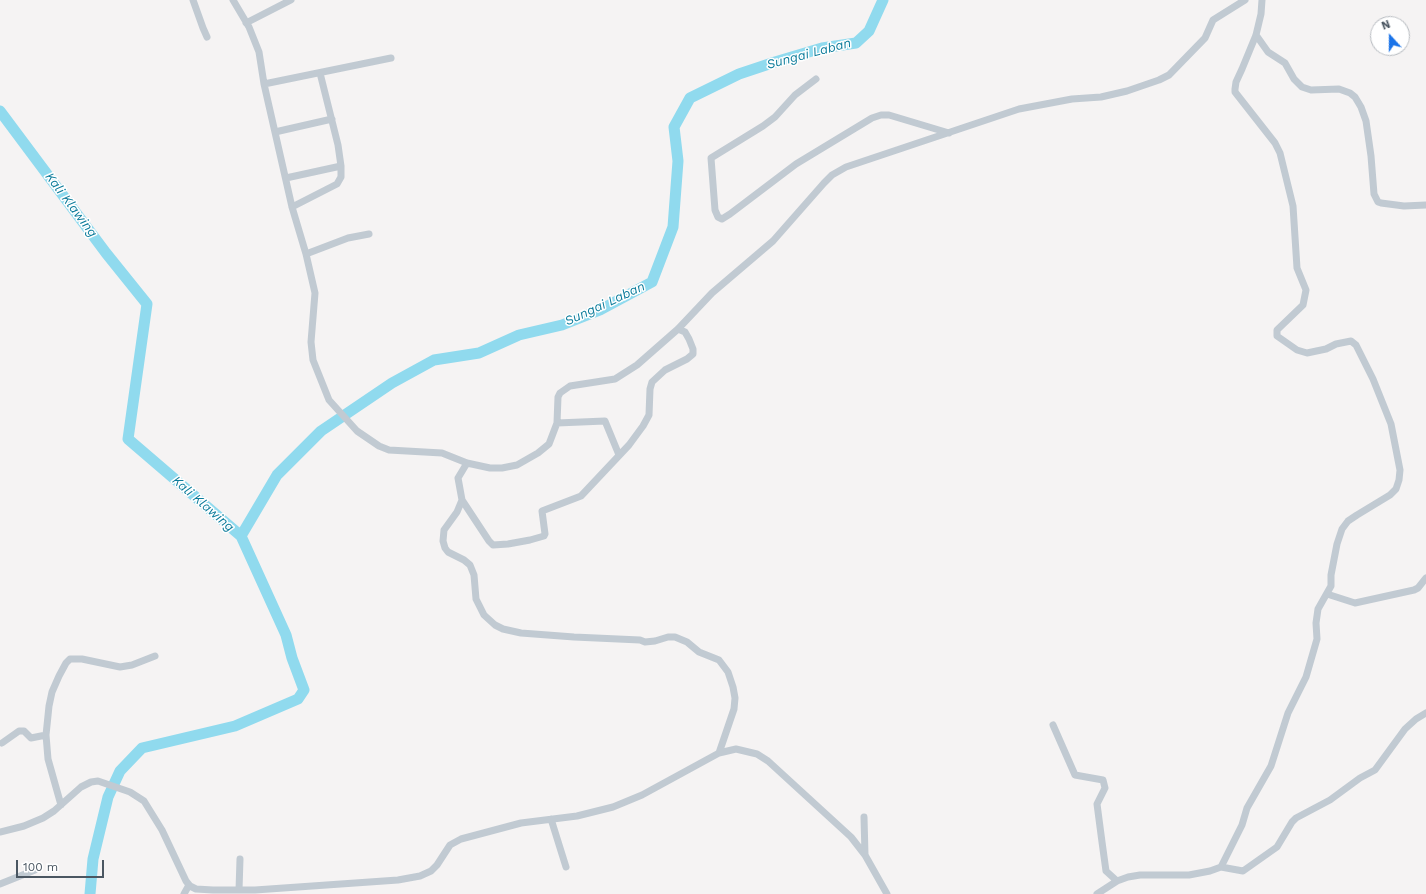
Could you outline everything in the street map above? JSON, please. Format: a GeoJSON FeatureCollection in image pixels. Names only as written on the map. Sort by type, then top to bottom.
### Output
{"type":"FeatureCollection","features":[{"type":"Feature","properties":{"kind":"street"},"geometry":{"type":"LineString","coordinates":[[193,0],[207,37]]}},
{"type":"Feature","properties":{"kind":"street"},"geometry":{"type":"LineString","coordinates":[[232,0],[246,23],[259,52],[264,84],[292,207],[306,254],[315,293],[311,342],[313,360],[324,390],[332,404],[357,431],[379,446],[389,450],[442,453],[467,464],[490,468],[502,468],[517,464],[533,456],[549,444],[557,423],[558,397],[560,393],[570,386],[609,380],[618,377],[637,365],[678,329],[712,293],[773,241],[832,175],[846,167],[1019,109],[1072,99],[1101,97],[1127,91],[1159,80],[1169,74],[1205,38],[1213,20],[1245,0]]}},
{"type":"Feature","properties":{"kind":"street"},"geometry":{"type":"LineString","coordinates":[[246,23],[292,0]]}},
{"type":"Feature","properties":{"kind":"street"},"geometry":{"type":"LineString","coordinates":[[1221,867],[1242,825],[1247,808],[1271,766],[1288,713],[1306,677],[1317,639],[1316,623],[1318,608],[1331,586],[1331,575],[1337,544],[1342,529],[1352,518],[1390,495],[1396,489],[1400,470],[1391,424],[1373,379],[1356,345],[1351,341],[1307,353],[1298,350],[1277,336],[1277,330],[1303,305],[1306,290],[1296,262],[1293,206],[1282,159],[1275,143],[1235,89],[1236,82],[1256,35],[1261,14],[1262,0]]}},
{"type":"Feature","properties":{"kind":"street"},"geometry":{"type":"LineString","coordinates":[[1256,35],[1268,52],[1285,63],[1294,79],[1302,87],[1311,90],[1340,90],[1350,93],[1355,97],[1361,107],[1366,121],[1374,194],[1378,202],[1404,206],[1426,205]]}},
{"type":"Feature","properties":{"kind":"street"},"geometry":{"type":"LineString","coordinates":[[264,84],[391,58]]}},
{"type":"Feature","properties":{"kind":"street"},"geometry":{"type":"LineString","coordinates":[[292,207],[337,184],[341,177],[338,145],[320,73]]}},
{"type":"Feature","properties":{"kind":"street"},"geometry":{"type":"LineString","coordinates":[[816,79],[795,95],[775,117],[711,158],[715,210],[718,217],[722,219],[730,214],[796,164],[872,118],[881,115],[890,115],[949,133]]}},
{"type":"Feature","properties":{"kind":"street"},"geometry":{"type":"LineString","coordinates":[[275,132],[332,119]]}},
{"type":"Feature","properties":{"kind":"street"},"geometry":{"type":"LineString","coordinates":[[286,178],[341,166]]}},
{"type":"Feature","properties":{"kind":"street"},"geometry":{"type":"LineString","coordinates":[[306,254],[348,238],[368,234]]}},
{"type":"Feature","properties":{"kind":"street"},"geometry":{"type":"LineString","coordinates":[[467,464],[458,478],[462,500],[491,544],[508,544],[530,540],[545,535],[542,511],[581,496],[635,437],[647,419],[652,382],[665,370],[693,354],[693,349],[685,332],[678,329]]}},
{"type":"Feature","properties":{"kind":"street"},"geometry":{"type":"LineString","coordinates":[[557,423],[605,421],[619,455]]}},
{"type":"Feature","properties":{"kind":"street"},"geometry":{"type":"LineString","coordinates":[[462,500],[457,512],[444,530],[443,541],[448,552],[464,560],[470,565],[474,575],[474,593],[478,605],[489,620],[495,625],[508,630],[529,634],[574,638],[640,640],[645,642],[675,637],[686,642],[699,652],[719,660],[728,672],[735,698],[734,709],[719,753]]}},
{"type":"Feature","properties":{"kind":"street"},"geometry":{"type":"LineString","coordinates":[[1327,594],[1355,603],[1414,590],[1418,588],[1426,578]]}},
{"type":"Feature","properties":{"kind":"street"},"geometry":{"type":"LineString","coordinates":[[60,805],[48,759],[46,735],[47,718],[52,692],[68,660],[82,659],[120,667],[132,665],[155,656]]}},
{"type":"Feature","properties":{"kind":"street"},"geometry":{"type":"LineString","coordinates":[[1097,894],[1117,881],[1140,875],[1189,875],[1210,871],[1221,867],[1243,871],[1277,847],[1296,818],[1330,800],[1360,778],[1375,770],[1405,729],[1416,719],[1426,713]]}},
{"type":"Feature","properties":{"kind":"street"},"geometry":{"type":"LineString","coordinates":[[1053,725],[1075,775],[1103,780],[1105,788],[1097,804],[1106,871],[1117,881]]}},
{"type":"Feature","properties":{"kind":"street"},"geometry":{"type":"LineString","coordinates":[[2,743],[19,731],[24,731],[31,738],[46,735]]}},
{"type":"Feature","properties":{"kind":"street"},"geometry":{"type":"LineString","coordinates":[[0,832],[37,821],[48,815],[82,787],[91,782],[98,781],[110,784],[138,796],[150,809],[162,830],[178,865],[192,888],[255,892],[398,880],[420,876],[434,868],[450,845],[461,839],[521,823],[589,814],[625,803],[719,753],[736,749],[757,754],[768,761],[851,837],[865,855],[887,894]]}},
{"type":"Feature","properties":{"kind":"street"},"geometry":{"type":"LineString","coordinates":[[864,816],[865,855]]}},
{"type":"Feature","properties":{"kind":"street"},"geometry":{"type":"LineString","coordinates":[[551,819],[566,867]]}},
{"type":"Feature","properties":{"kind":"street"},"geometry":{"type":"LineString","coordinates":[[240,859],[243,891]]}},
{"type":"Feature","properties":{"kind":"street"},"geometry":{"type":"LineString","coordinates":[[0,884],[34,870]]}},
{"type":"Feature","properties":{"kind":"street"},"geometry":{"type":"LineString","coordinates":[[184,894],[189,885]]}},
{"type":"Feature","properties":{"kind":"street"},"geometry":{"type":"LineString","coordinates":[[331,885],[331,894]]}},
{"type":"Feature","properties":{"kind":"waterway","name":"Sungai Laban"},"geometry":{"type":"LineString","coordinates":[[241,536],[277,475],[321,431],[392,383],[434,360],[479,353],[519,335],[562,325],[600,310],[652,282],[673,227],[678,161],[674,127],[690,98],[739,74],[775,62],[822,48],[856,43],[869,31],[883,0]]}},
{"type":"Feature","properties":{"kind":"waterway","name":"Kali Klawing"},"geometry":{"type":"LineString","coordinates":[[0,111],[106,253],[147,304],[128,439],[241,536],[286,635],[292,658],[304,690],[298,699],[235,726],[142,748],[120,771],[108,797],[93,859],[90,894]]}}]}
